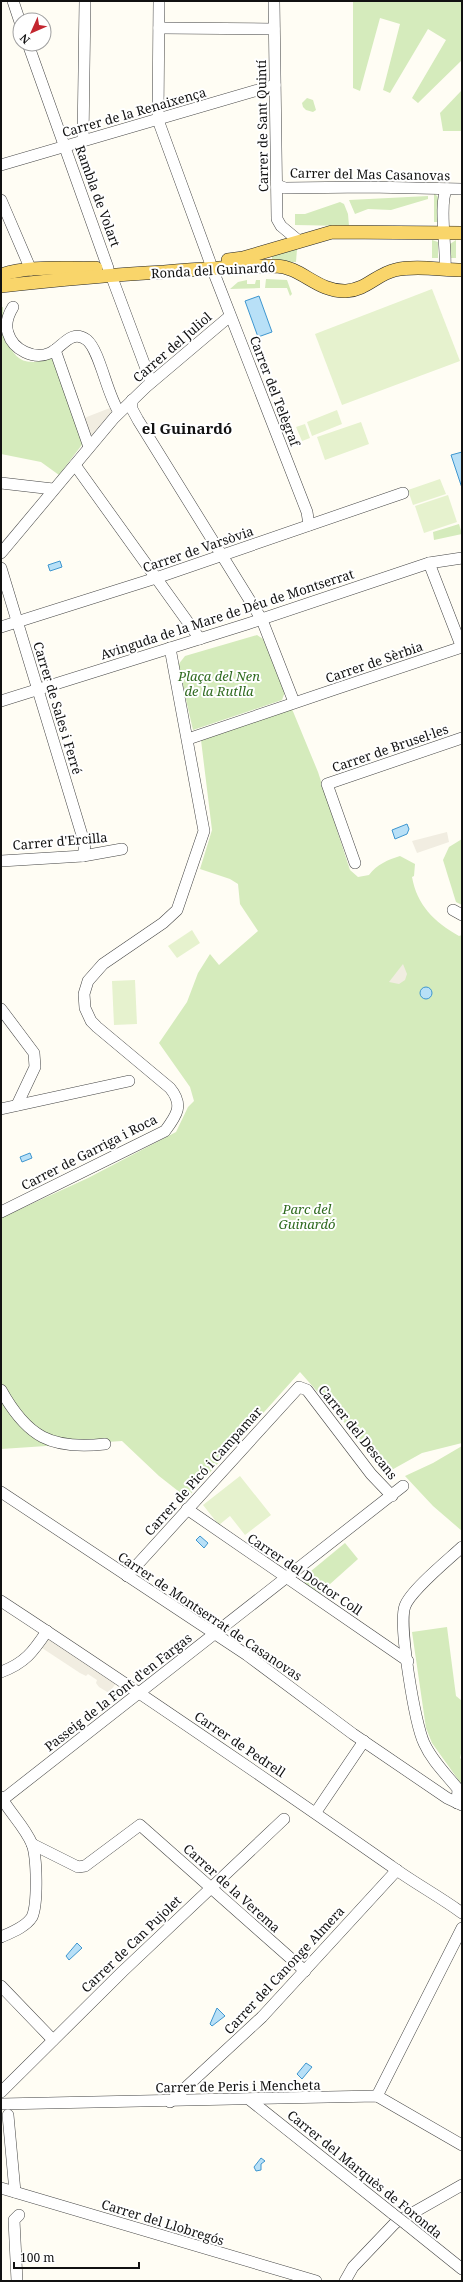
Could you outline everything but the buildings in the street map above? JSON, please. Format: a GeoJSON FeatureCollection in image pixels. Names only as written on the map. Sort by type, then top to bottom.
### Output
{"type":"FeatureCollection","features":[{"type":"Feature","properties":{"kind":"main road","name":"Ronda del Guinardó"},"geometry":{"type":"LineString","coordinates":[[211,265],[243,258],[332,232],[462,233]]}},
{"type":"Feature","properties":{"kind":"main road","name":"Ronda del Guinardó"},"geometry":{"type":"LineString","coordinates":[[1,286],[110,272],[211,265],[285,267],[294,269],[310,281],[324,287],[346,291],[369,285],[395,270],[462,270]]}},
{"type":"Feature","properties":{"kind":"main road","name":"Ronda del Guinardó"},"geometry":{"type":"LineString","coordinates":[[4,273],[31,270],[110,272]]}},
{"type":"Feature","properties":{"kind":"street"},"geometry":{"type":"LineString","coordinates":[[12,1],[16,12]]}},
{"type":"Feature","properties":{"kind":"street"},"geometry":{"type":"LineString","coordinates":[[83,141],[85,1]]}},
{"type":"Feature","properties":{"kind":"street"},"geometry":{"type":"LineString","coordinates":[[158,120],[159,1]]}},
{"type":"Feature","properties":{"kind":"street","name":"Carrer de Sant Quintí"},"geometry":{"type":"LineString","coordinates":[[274,1],[278,222],[299,241]]}},
{"type":"Feature","properties":{"kind":"street"},"geometry":{"type":"LineString","coordinates":[[159,28],[274,29]]}},
{"type":"Feature","properties":{"kind":"street","name":"Rambla de Volart"},"geometry":{"type":"LineString","coordinates":[[31,52],[151,382]]}},
{"type":"Feature","properties":{"kind":"street","name":"Carrer de la Renaixença"},"geometry":{"type":"LineString","coordinates":[[1,165],[275,85]]}},
{"type":"Feature","properties":{"kind":"street","name":"Carrer del Telègraf"},"geometry":{"type":"LineString","coordinates":[[158,120],[230,316],[307,512],[310,525]]}},
{"type":"Feature","properties":{"kind":"street","name":"Carrer del Mas Casanovas"},"geometry":{"type":"LineString","coordinates":[[277,185],[289,188],[462,189]]}},
{"type":"Feature","properties":{"kind":"street"},"geometry":{"type":"LineString","coordinates":[[445,269],[446,233],[444,229],[444,197],[448,189]]}},
{"type":"Feature","properties":{"kind":"street"},"geometry":{"type":"LineString","coordinates":[[1,200],[31,270]]}},
{"type":"Feature","properties":{"kind":"street"},"geometry":{"type":"LineString","coordinates":[[13,307],[8,316],[7,329],[11,341],[16,347],[24,352],[37,355],[46,354],[55,350],[67,339],[77,337],[86,340],[92,347],[112,400],[119,412]]}},
{"type":"Feature","properties":{"kind":"street","name":"Carrer del Juliol"},"geometry":{"type":"LineString","coordinates":[[1,553],[119,412],[151,382],[230,316]]}},
{"type":"Feature","properties":{"kind":"street"},"geometry":{"type":"LineString","coordinates":[[55,350],[89,447]]}},
{"type":"Feature","properties":{"kind":"street"},"geometry":{"type":"LineString","coordinates":[[132,400],[132,409],[136,416],[224,555],[262,620],[294,702]]}},
{"type":"Feature","properties":{"kind":"street"},"geometry":{"type":"LineString","coordinates":[[75,465],[200,639]]}},
{"type":"Feature","properties":{"kind":"street"},"geometry":{"type":"LineString","coordinates":[[1,483],[53,490]]}},
{"type":"Feature","properties":{"kind":"street","name":"Carrer de Varsòvia"},"geometry":{"type":"LineString","coordinates":[[1,627],[156,578],[403,494]]}},
{"type":"Feature","properties":{"kind":"street","name":"Avinguda de la Mare de Déu de Montserrat"},"geometry":{"type":"LineString","coordinates":[[1,701],[262,620],[429,563],[462,558]]}},
{"type":"Feature","properties":{"kind":"street"},"geometry":{"type":"LineString","coordinates":[[429,563],[462,648]]}},
{"type":"Feature","properties":{"kind":"street","name":"Carrer de Sales i Ferré"},"geometry":{"type":"LineString","coordinates":[[1,568],[85,845],[83,856]]}},
{"type":"Feature","properties":{"kind":"street","name":"Carrer de Garriga i Roca"},"geometry":{"type":"LineString","coordinates":[[1,1212],[165,1131],[176,1117],[178,1107],[177,1096],[170,1088],[97,1027],[87,1015],[84,1001],[88,981],[97,969],[163,923],[177,910],[204,831],[170,648]]}},
{"type":"Feature","properties":{"kind":"street","name":"Carrer de Sèrbia"},"geometry":{"type":"LineString","coordinates":[[188,739],[294,702],[315,697],[367,677],[462,648]]}},
{"type":"Feature","properties":{"kind":"street","name":"Carrer de Brusel·les"},"geometry":{"type":"LineString","coordinates":[[355,863],[327,784],[462,738]]}},
{"type":"Feature","properties":{"kind":"street","name":"Carrer d'Ercilla"},"geometry":{"type":"LineString","coordinates":[[1,861],[83,856],[122,849]]}},
{"type":"Feature","properties":{"kind":"street"},"geometry":{"type":"LineString","coordinates":[[1,1009],[34,1054],[35,1067],[17,1105]]}},
{"type":"Feature","properties":{"kind":"street"},"geometry":{"type":"LineString","coordinates":[[1,1109],[128,1081]]}},
{"type":"Feature","properties":{"kind":"street","name":"Carrer del Descans"},"geometry":{"type":"LineString","coordinates":[[301,1387],[307,1390],[371,1474],[392,1496]]}},
{"type":"Feature","properties":{"kind":"street","name":"Carrer de Picó i Campamar"},"geometry":{"type":"LineString","coordinates":[[127,1576],[297,1389],[301,1387]]}},
{"type":"Feature","properties":{"kind":"street"},"geometry":{"type":"LineString","coordinates":[[1,1390],[22,1423],[41,1437],[56,1442],[73,1445],[105,1444]]}},
{"type":"Feature","properties":{"kind":"street","name":"Passeig de la Font d'en Fargas"},"geometry":{"type":"LineString","coordinates":[[2,1800],[288,1578],[403,1486]]}},
{"type":"Feature","properties":{"kind":"street","name":"Carrer de Montserrat de Casanovas"},"geometry":{"type":"LineString","coordinates":[[1,1492],[216,1633],[364,1741],[455,1802]]}},
{"type":"Feature","properties":{"kind":"street","name":"Carrer del Doctor Coll"},"geometry":{"type":"LineString","coordinates":[[187,1509],[408,1662]]}},
{"type":"Feature","properties":{"kind":"street"},"geometry":{"type":"LineString","coordinates":[[455,1802],[458,1789],[432,1757],[418,1727],[404,1629],[405,1606],[414,1593],[462,1547]]}},
{"type":"Feature","properties":{"kind":"street","name":"Carrer de Pedrell"},"geometry":{"type":"LineString","coordinates":[[1,1601],[316,1812],[397,1870],[431,1890],[462,1913]]}},
{"type":"Feature","properties":{"kind":"street"},"geometry":{"type":"LineString","coordinates":[[1,1672],[18,1666],[34,1650],[47,1631]]}},
{"type":"Feature","properties":{"kind":"street"},"geometry":{"type":"LineString","coordinates":[[316,1812],[364,1741]]}},
{"type":"Feature","properties":{"kind":"street"},"geometry":{"type":"LineString","coordinates":[[1,1937],[15,1931],[31,1918],[36,1904],[36,1878],[32,1844],[2,1800]]}},
{"type":"Feature","properties":{"kind":"street","name":"Carrer de Can Pujolet"},"geometry":{"type":"LineString","coordinates":[[1,2092],[210,1888],[284,1819]]}},
{"type":"Feature","properties":{"kind":"street","name":"Carrer de la Verema"},"geometry":{"type":"LineString","coordinates":[[32,1844],[78,1867],[85,1866],[140,1825],[305,1971]]}},
{"type":"Feature","properties":{"kind":"street","name":"Carrer del Canonge Almera"},"geometry":{"type":"LineString","coordinates":[[170,2102],[262,2017],[397,1870]]}},
{"type":"Feature","properties":{"kind":"street"},"geometry":{"type":"LineString","coordinates":[[462,1928],[377,2096],[462,2145]]}},
{"type":"Feature","properties":{"kind":"street"},"geometry":{"type":"LineString","coordinates":[[1,1986],[54,2040]]}},
{"type":"Feature","properties":{"kind":"street","name":"Carrer de Peris i Mencheta"},"geometry":{"type":"LineString","coordinates":[[1,2104],[170,2102],[377,2096]]}},
{"type":"Feature","properties":{"kind":"street","name":"Carrer del Marquès de Foronda"},"geometry":{"type":"LineString","coordinates":[[250,2100],[462,2269]]}},
{"type":"Feature","properties":{"kind":"street"},"geometry":{"type":"LineString","coordinates":[[8,2115],[15,2192]]}},
{"type":"Feature","properties":{"kind":"street"},"geometry":{"type":"LineString","coordinates":[[345,2281],[353,2267],[395,2223],[462,2185]]}},
{"type":"Feature","properties":{"kind":"street","name":"Carrer del Llobregós"},"geometry":{"type":"LineString","coordinates":[[1,2188],[203,2249],[316,2281]]}},
{"type":"Feature","properties":{"kind":"street"},"geometry":{"type":"LineString","coordinates":[[17,2281],[14,2220],[19,2214]]}},
{"type":"Feature","properties":{"kind":"green space"},"geometry":{"type":"Polygon","coordinates":[[[353,1],[462,1],[462,60],[418,103],[412,98],[446,40],[428,29],[390,93],[383,90],[400,24],[380,18],[360,91],[353,88],[353,1]]]}},
{"type":"Feature","properties":{"kind":"green space"},"geometry":{"type":"Polygon","coordinates":[[[462,90],[462,131],[443,131],[440,113],[462,90]]]}},
{"type":"Feature","properties":{"kind":"green space"},"geometry":{"type":"Polygon","coordinates":[[[307,98],[313,100],[316,110],[313,112],[306,110],[303,107],[302,103],[307,98]]]}},
{"type":"Feature","properties":{"kind":"green space"},"geometry":{"type":"Polygon","coordinates":[[[434,193],[438,197],[438,222],[434,222],[434,193]]]}},
{"type":"Feature","properties":{"kind":"green space"},"geometry":{"type":"Polygon","coordinates":[[[428,196],[428,199],[391,210],[368,209],[355,214],[349,200],[428,196]]]}},
{"type":"Feature","properties":{"kind":"green space"},"geometry":{"type":"Polygon","coordinates":[[[340,202],[344,204],[348,214],[349,226],[295,225],[295,214],[305,214],[340,202]]]}},
{"type":"Feature","properties":{"kind":"green space"},"geometry":{"type":"Polygon","coordinates":[[[432,240],[438,242],[438,258],[432,258],[432,240]]]}},
{"type":"Feature","properties":{"kind":"green space"},"geometry":{"type":"Polygon","coordinates":[[[456,240],[456,258],[450,258],[450,244],[456,240]]]}},
{"type":"Feature","properties":{"kind":"green space"},"geometry":{"type":"Polygon","coordinates":[[[297,249],[296,262],[272,262],[272,256],[297,249]]]}},
{"type":"Feature","properties":{"kind":"green space"},"geometry":{"type":"Polygon","coordinates":[[[266,279],[287,280],[292,294],[290,296],[287,288],[265,288],[266,279]]]}},
{"type":"Feature","properties":{"kind":"green space"},"geometry":{"type":"Polygon","coordinates":[[[247,280],[247,284],[255,284],[256,280],[260,280],[260,288],[230,289],[238,282],[247,280]]]}},
{"type":"Feature","properties":{"kind":"green space"},"geometry":{"type":"Polygon","coordinates":[[[432,289],[460,361],[342,405],[315,334],[432,289]]]}},
{"type":"Feature","properties":{"kind":"green space"},"geometry":{"type":"Polygon","coordinates":[[[1,307],[3,307],[4,324],[8,342],[17,356],[24,361],[33,362],[55,356],[84,442],[59,475],[41,462],[1,454],[1,307]]]}},
{"type":"Feature","properties":{"kind":"green space"},"geometry":{"type":"Polygon","coordinates":[[[337,410],[342,424],[312,436],[307,422],[337,410]]]}},
{"type":"Feature","properties":{"kind":"green space"},"geometry":{"type":"Polygon","coordinates":[[[361,422],[369,444],[325,460],[317,437],[361,422]]]}},
{"type":"Feature","properties":{"kind":"green space"},"geometry":{"type":"Polygon","coordinates":[[[305,424],[310,438],[302,441],[296,427],[305,424]]]}},
{"type":"Feature","properties":{"kind":"green space"},"geometry":{"type":"Polygon","coordinates":[[[440,479],[446,494],[413,505],[408,490],[440,479]]]}},
{"type":"Feature","properties":{"kind":"green space"},"geometry":{"type":"Polygon","coordinates":[[[448,495],[457,522],[424,533],[415,506],[448,495]]]}},
{"type":"Feature","properties":{"kind":"green space"},"geometry":{"type":"Polygon","coordinates":[[[459,524],[462,534],[434,540],[433,532],[459,524]]]}},
{"type":"Feature","properties":{"kind":"green space","name":"Plaça del Nen de la Rutlla"},"geometry":{"type":"Polygon","coordinates":[[[257,635],[263,639],[285,692],[282,700],[193,730],[178,665],[185,656],[257,635]]]}},
{"type":"Feature","properties":{"kind":"green space","name":"Parc del Guinardó"},"geometry":{"type":"Polygon","coordinates":[[[292,709],[318,772],[350,870],[358,877],[369,875],[379,865],[400,856],[415,864],[414,876],[412,877],[414,887],[422,904],[434,919],[450,931],[459,936],[462,935],[462,1443],[422,1453],[388,1472],[300,1372],[187,1498],[159,1476],[122,1441],[1,1449],[1,1218],[88,1178],[176,1132],[188,1107],[194,1101],[190,1087],[159,1043],[187,1002],[198,973],[210,954],[219,965],[258,931],[240,904],[238,884],[230,879],[200,869],[212,830],[201,740],[292,709]]]}},
{"type":"Feature","properties":{"kind":"green space"},"geometry":{"type":"Polygon","coordinates":[[[462,839],[462,905],[456,902],[443,860],[449,847],[462,839]]]}},
{"type":"Feature","properties":{"kind":"green space"},"geometry":{"type":"Polygon","coordinates":[[[192,930],[200,943],[177,958],[168,946],[192,930]]]}},
{"type":"Feature","properties":{"kind":"green space"},"geometry":{"type":"Polygon","coordinates":[[[135,980],[137,1024],[114,1025],[112,981],[135,980]]]}},
{"type":"Feature","properties":{"kind":"green space"},"geometry":{"type":"Polygon","coordinates":[[[462,1446],[462,1531],[433,1506],[405,1476],[433,1463],[462,1446]]]}},
{"type":"Feature","properties":{"kind":"green space"},"geometry":{"type":"Polygon","coordinates":[[[240,1476],[271,1515],[245,1535],[230,1516],[219,1525],[203,1505],[240,1476]]]}},
{"type":"Feature","properties":{"kind":"green space"},"geometry":{"type":"Polygon","coordinates":[[[345,1543],[358,1559],[320,1593],[304,1583],[305,1576],[345,1543]]]}},
{"type":"Feature","properties":{"kind":"green space"},"geometry":{"type":"Polygon","coordinates":[[[447,1627],[456,1696],[462,1701],[462,1749],[460,1758],[462,1760],[462,1785],[432,1743],[426,1728],[412,1632],[447,1627]]]}},
{"type":"Feature","properties":{"kind":"shaded area"},"geometry":{"type":"Polygon","coordinates":[[[115,406],[119,412],[89,447],[79,420],[115,406]]]}},
{"type":"Feature","properties":{"kind":"shaded area"},"geometry":{"type":"Polygon","coordinates":[[[447,832],[449,842],[417,853],[412,841],[447,832]]]}},
{"type":"Feature","properties":{"kind":"shaded area"},"geometry":{"type":"Polygon","coordinates":[[[403,964],[407,974],[405,980],[399,984],[389,982],[403,964]]]}},
{"type":"Feature","properties":{"kind":"shaded area"},"geometry":{"type":"Polygon","coordinates":[[[50,1637],[116,1683],[109,1693],[99,1687],[96,1683],[97,1680],[88,1674],[86,1676],[80,1673],[42,1648],[50,1637]]]}},
{"type":"Feature","properties":{"kind":"water"},"geometry":{"type":"Polygon","coordinates":[[[259,296],[272,332],[258,337],[245,301],[259,296]]]}},
{"type":"Feature","properties":{"kind":"water"},"geometry":{"type":"Polygon","coordinates":[[[462,452],[462,488],[451,455],[462,452]]]}},
{"type":"Feature","properties":{"kind":"water"},"geometry":{"type":"Polygon","coordinates":[[[60,561],[62,567],[50,571],[48,565],[60,561]]]}},
{"type":"Feature","properties":{"kind":"water"},"geometry":{"type":"Polygon","coordinates":[[[407,824],[409,829],[407,834],[395,839],[392,830],[407,824]]]}},
{"type":"Feature","properties":{"kind":"water"},"geometry":{"type":"Polygon","coordinates":[[[426,987],[430,989],[432,993],[430,997],[426,999],[422,997],[420,993],[422,989],[426,987]]]}},
{"type":"Feature","properties":{"kind":"water"},"geometry":{"type":"Polygon","coordinates":[[[30,1153],[32,1158],[22,1162],[20,1157],[30,1153]]]}},
{"type":"Feature","properties":{"kind":"water"},"geometry":{"type":"Polygon","coordinates":[[[200,1536],[208,1543],[204,1548],[196,1540],[200,1536]]]}},
{"type":"Feature","properties":{"kind":"water"},"geometry":{"type":"Polygon","coordinates":[[[77,1943],[82,1948],[69,1960],[66,1956],[77,1943]]]}},
{"type":"Feature","properties":{"kind":"water"},"geometry":{"type":"Polygon","coordinates":[[[217,2008],[225,2016],[212,2026],[210,2024],[217,2008]]]}},
{"type":"Feature","properties":{"kind":"water"},"geometry":{"type":"Polygon","coordinates":[[[306,2063],[312,2067],[302,2079],[297,2074],[306,2063]]]}},
{"type":"Feature","properties":{"kind":"water"},"geometry":{"type":"Polygon","coordinates":[[[261,2158],[265,2161],[261,2164],[261,2170],[256,2171],[254,2167],[261,2158]]]}},
{"type":"Feature","properties":{"kind":"district","name":"el Guinardó"},"geometry":{"type":"Point","coordinates":[187,429]}}]}
